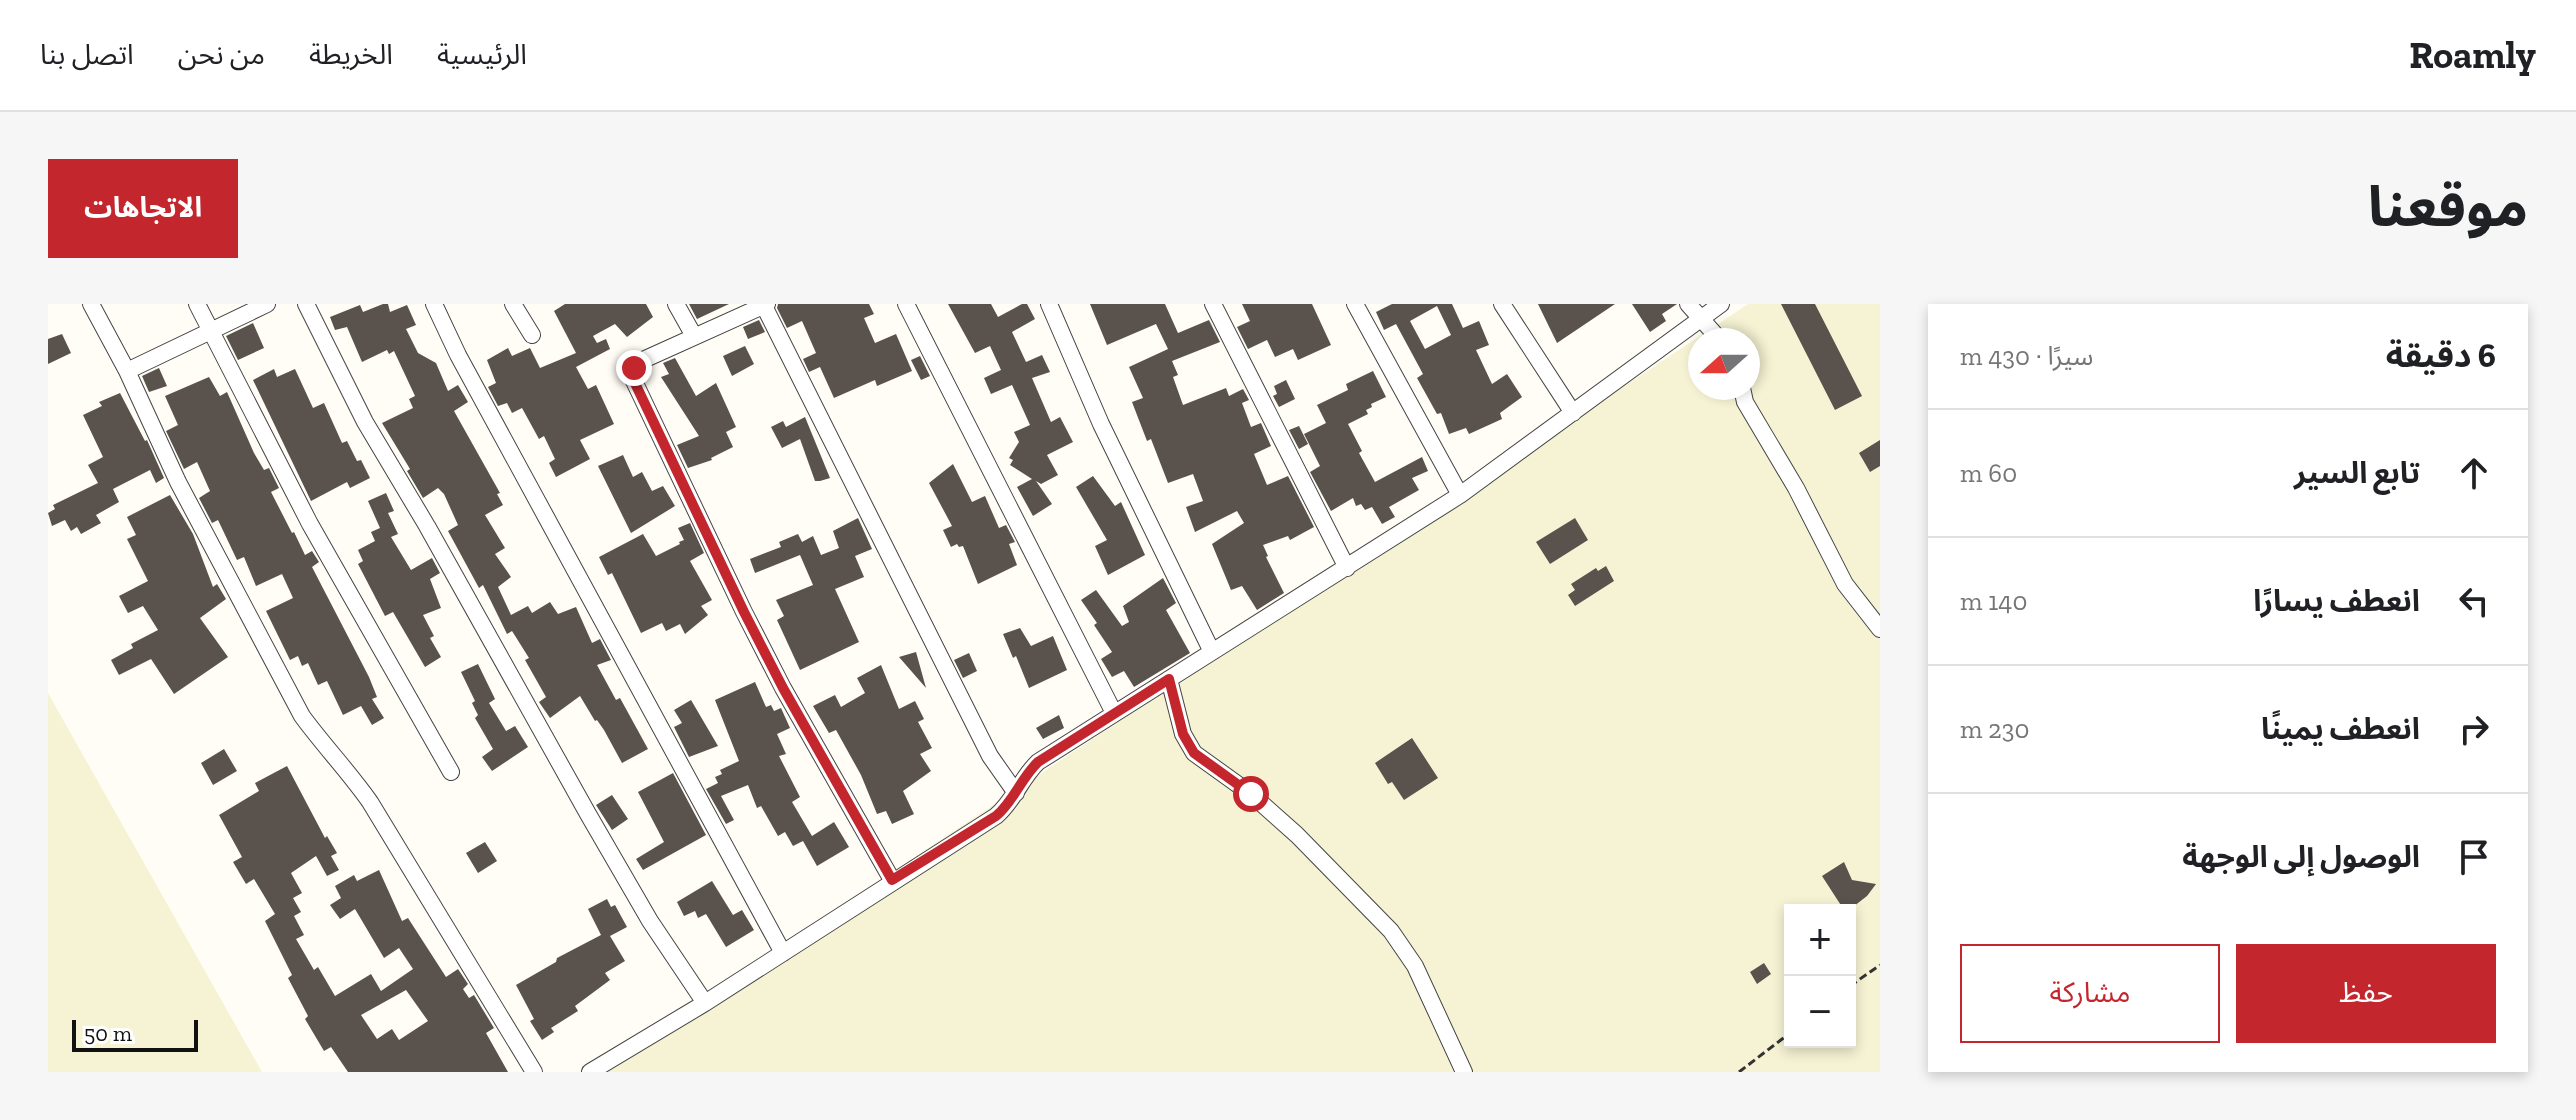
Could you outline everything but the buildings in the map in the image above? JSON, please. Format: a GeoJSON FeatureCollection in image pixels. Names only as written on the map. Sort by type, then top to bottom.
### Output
{"type":"FeatureCollection","features":[{"type":"Feature","properties":{"kind":"street"},"geometry":{"type":"LineString","coordinates":[[91,304],[127,371],[178,482],[302,716],[370,802],[534,1072]]}},
{"type":"Feature","properties":{"kind":"street"},"geometry":{"type":"LineString","coordinates":[[197,304],[310,524],[451,772]]}},
{"type":"Feature","properties":{"kind":"street"},"geometry":{"type":"LineString","coordinates":[[127,371],[267,304]]}},
{"type":"Feature","properties":{"kind":"street"},"geometry":{"type":"LineString","coordinates":[[306,304],[365,422],[581,801],[650,921],[705,1003]]}},
{"type":"Feature","properties":{"kind":"street"},"geometry":{"type":"LineString","coordinates":[[434,304],[465,368],[783,953]]}},
{"type":"Feature","properties":{"kind":"street"},"geometry":{"type":"LineString","coordinates":[[513,304],[532,335]]}},
{"type":"Feature","properties":{"kind":"street"},"geometry":{"type":"LineString","coordinates":[[676,304],[694,336]]}},
{"type":"Feature","properties":{"kind":"street"},"geometry":{"type":"LineString","coordinates":[[906,304],[1114,713]]}},
{"type":"Feature","properties":{"kind":"street"},"geometry":{"type":"LineString","coordinates":[[1049,304],[1101,424],[1212,652]]}},
{"type":"Feature","properties":{"kind":"street"},"geometry":{"type":"LineString","coordinates":[[1213,304],[1347,568]]}},
{"type":"Feature","properties":{"kind":"street"},"geometry":{"type":"LineString","coordinates":[[1355,304],[1460,495]]}},
{"type":"Feature","properties":{"kind":"street"},"geometry":{"type":"LineString","coordinates":[[1502,304],[1573,413]]}},
{"type":"Feature","properties":{"kind":"street"},"geometry":{"type":"LineString","coordinates":[[1688,304],[1709,328]]}},
{"type":"Feature","properties":{"kind":"street"},"geometry":{"type":"LineString","coordinates":[[590,1072],[705,1003],[996,816],[1008,806],[1030,769],[1038,762],[1460,495],[1721,304]]}},
{"type":"Feature","properties":{"kind":"street"},"geometry":{"type":"LineString","coordinates":[[892,880],[763,650],[633,379],[634,368],[643,360],[765,305],[990,756],[1016,793]]}},
{"type":"Feature","properties":{"kind":"street"},"geometry":{"type":"LineString","coordinates":[[1745,400],[1796,488],[1845,584],[1880,629]]}},
{"type":"Feature","properties":{"kind":"street"},"geometry":{"type":"LineString","coordinates":[[1169,679],[1183,734],[1194,753],[1251,794],[1297,835],[1391,931],[1415,966],[1464,1072]]}},
{"type":"Feature","properties":{"kind":"path"},"geometry":{"type":"LineString","coordinates":[[1856,982],[1880,965]]}},
{"type":"Feature","properties":{"kind":"path"},"geometry":{"type":"LineString","coordinates":[[1739,1072],[1784,1038]]}},
{"type":"Feature","properties":{"kind":"shaded area"},"geometry":{"type":"Polygon","coordinates":[[[1748,304],[1880,304],[1880,1072],[591,1072],[1688,344],[1688,400],[1760,400],[1760,328],[1712,328],[1748,304]]]}},
{"type":"Feature","properties":{"kind":"shaded area"},"geometry":{"type":"Polygon","coordinates":[[[48,693],[262,1072],[48,1072],[48,693]]]}},
{"type":"Feature","properties":{"kind":"route"},"geometry":{"type":"LineString","coordinates":[[634,368],[633,379],[744,612],[783,688],[892,880],[996,816],[1008,806],[1030,769],[1038,762],[1169,679],[1183,734],[1194,753],[1251,794]]}}]}
